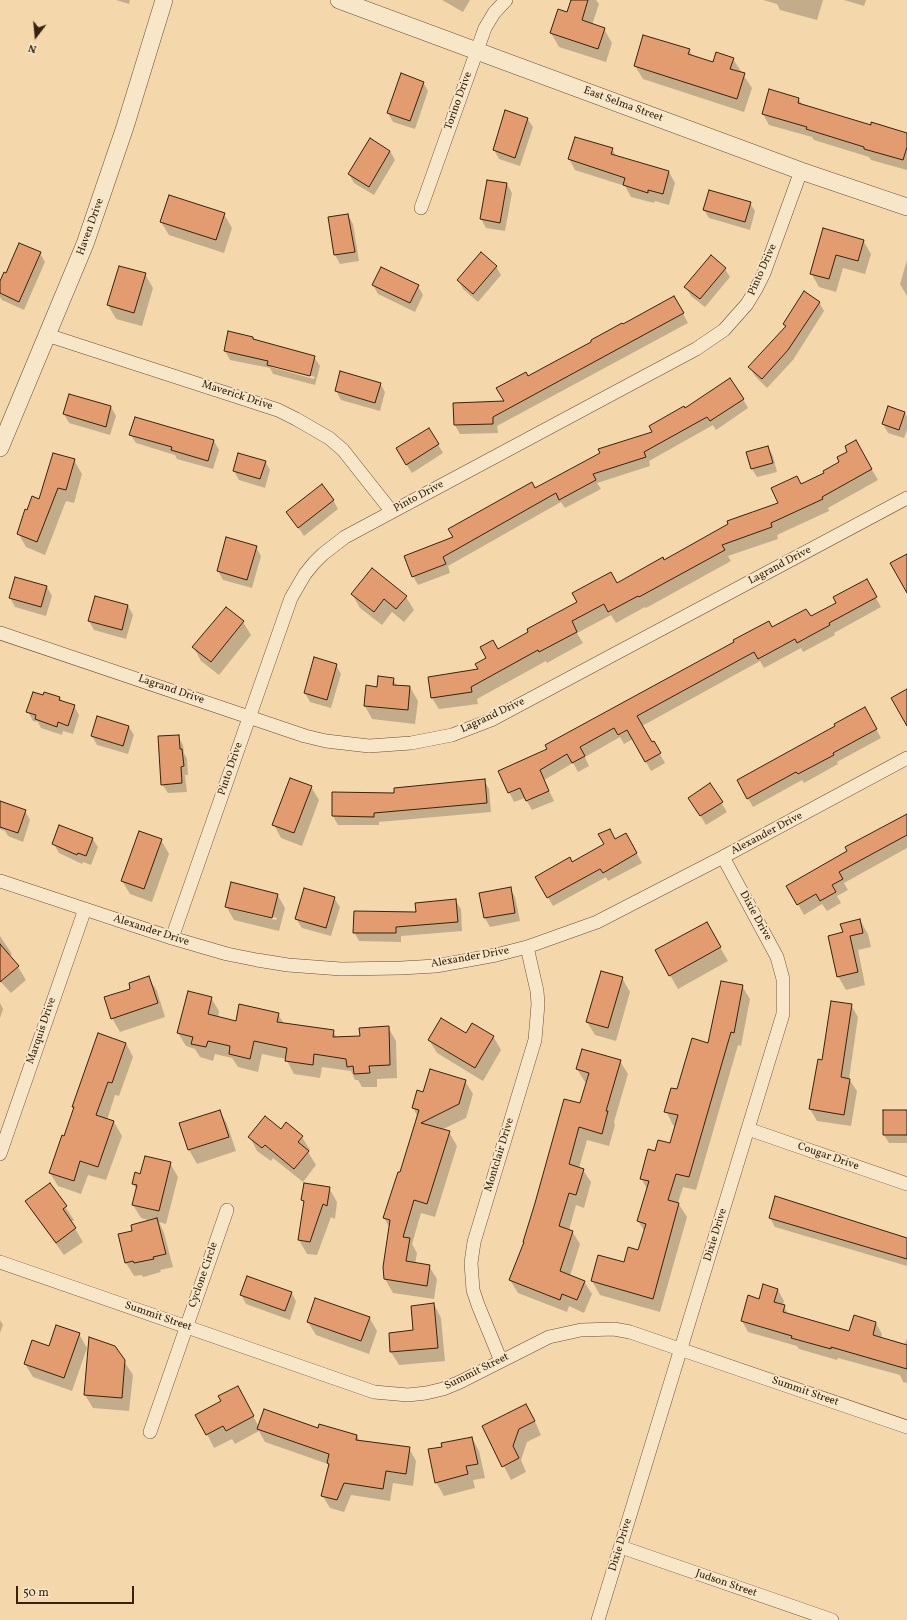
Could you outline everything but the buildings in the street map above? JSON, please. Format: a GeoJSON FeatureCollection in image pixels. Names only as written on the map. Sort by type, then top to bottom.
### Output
{"type":"FeatureCollection","features":[{"type":"Feature","properties":{"kind":"street","name":"Haven Drive"},"geometry":{"type":"LineString","coordinates":[[0,448],[85,244],[125,126],[164,0]]}},
{"type":"Feature","properties":{"kind":"street","name":"East Selma Street"},"geometry":{"type":"LineString","coordinates":[[339,0],[801,171],[907,207]]}},
{"type":"Feature","properties":{"kind":"street","name":"Torino Drive"},"geometry":{"type":"LineString","coordinates":[[421,208],[485,28],[494,13],[506,0]]}},
{"type":"Feature","properties":{"kind":"street","name":"Pinto Drive"},"geometry":{"type":"LineString","coordinates":[[172,938],[291,598],[305,574],[334,545],[345,537],[696,349],[724,330],[747,304],[764,273],[801,171]]}},
{"type":"Feature","properties":{"kind":"street","name":"Maverick Drive"},"geometry":{"type":"LineString","coordinates":[[47,335],[278,410],[296,418],[329,438],[343,450],[392,512]]}},
{"type":"Feature","properties":{"kind":"street","name":"Lagrand Drive"},"geometry":{"type":"LineString","coordinates":[[0,633],[305,736],[347,744],[390,746],[411,743],[459,732],[491,720],[907,498]]}},
{"type":"Feature","properties":{"kind":"street","name":"Alexander Drive"},"geometry":{"type":"LineString","coordinates":[[0,881],[172,938],[227,954],[257,960],[288,965],[341,969],[386,969],[436,966],[496,955],[527,947],[597,922],[723,857],[907,758]]}},
{"type":"Feature","properties":{"kind":"street","name":"Dixie Drive"},"geometry":{"type":"LineString","coordinates":[[598,1620],[781,1025],[784,1002],[783,979],[777,957],[723,857]]}},
{"type":"Feature","properties":{"kind":"street","name":"Marquis Drive"},"geometry":{"type":"LineString","coordinates":[[0,1154],[85,909]]}},
{"type":"Feature","properties":{"kind":"street","name":"Montclair Drive"},"geometry":{"type":"LineString","coordinates":[[501,1361],[473,1290],[471,1263],[474,1242],[535,1040],[538,1004],[537,991],[527,947]]}},
{"type":"Feature","properties":{"kind":"street","name":"Cougar Drive"},"geometry":{"type":"LineString","coordinates":[[748,1129],[907,1184]]}},
{"type":"Feature","properties":{"kind":"street","name":"Cyclone Circle"},"geometry":{"type":"LineString","coordinates":[[150,1432],[227,1210]]}},
{"type":"Feature","properties":{"kind":"street","name":"Summit Street"},"geometry":{"type":"LineString","coordinates":[[0,1262],[357,1387],[391,1394],[408,1395],[443,1389],[460,1382],[549,1337],[581,1330],[614,1329],[630,1332],[907,1427]]}},
{"type":"Feature","properties":{"kind":"street","name":"Judson Street"},"geometry":{"type":"LineString","coordinates":[[621,1547],[832,1620]]}}]}
